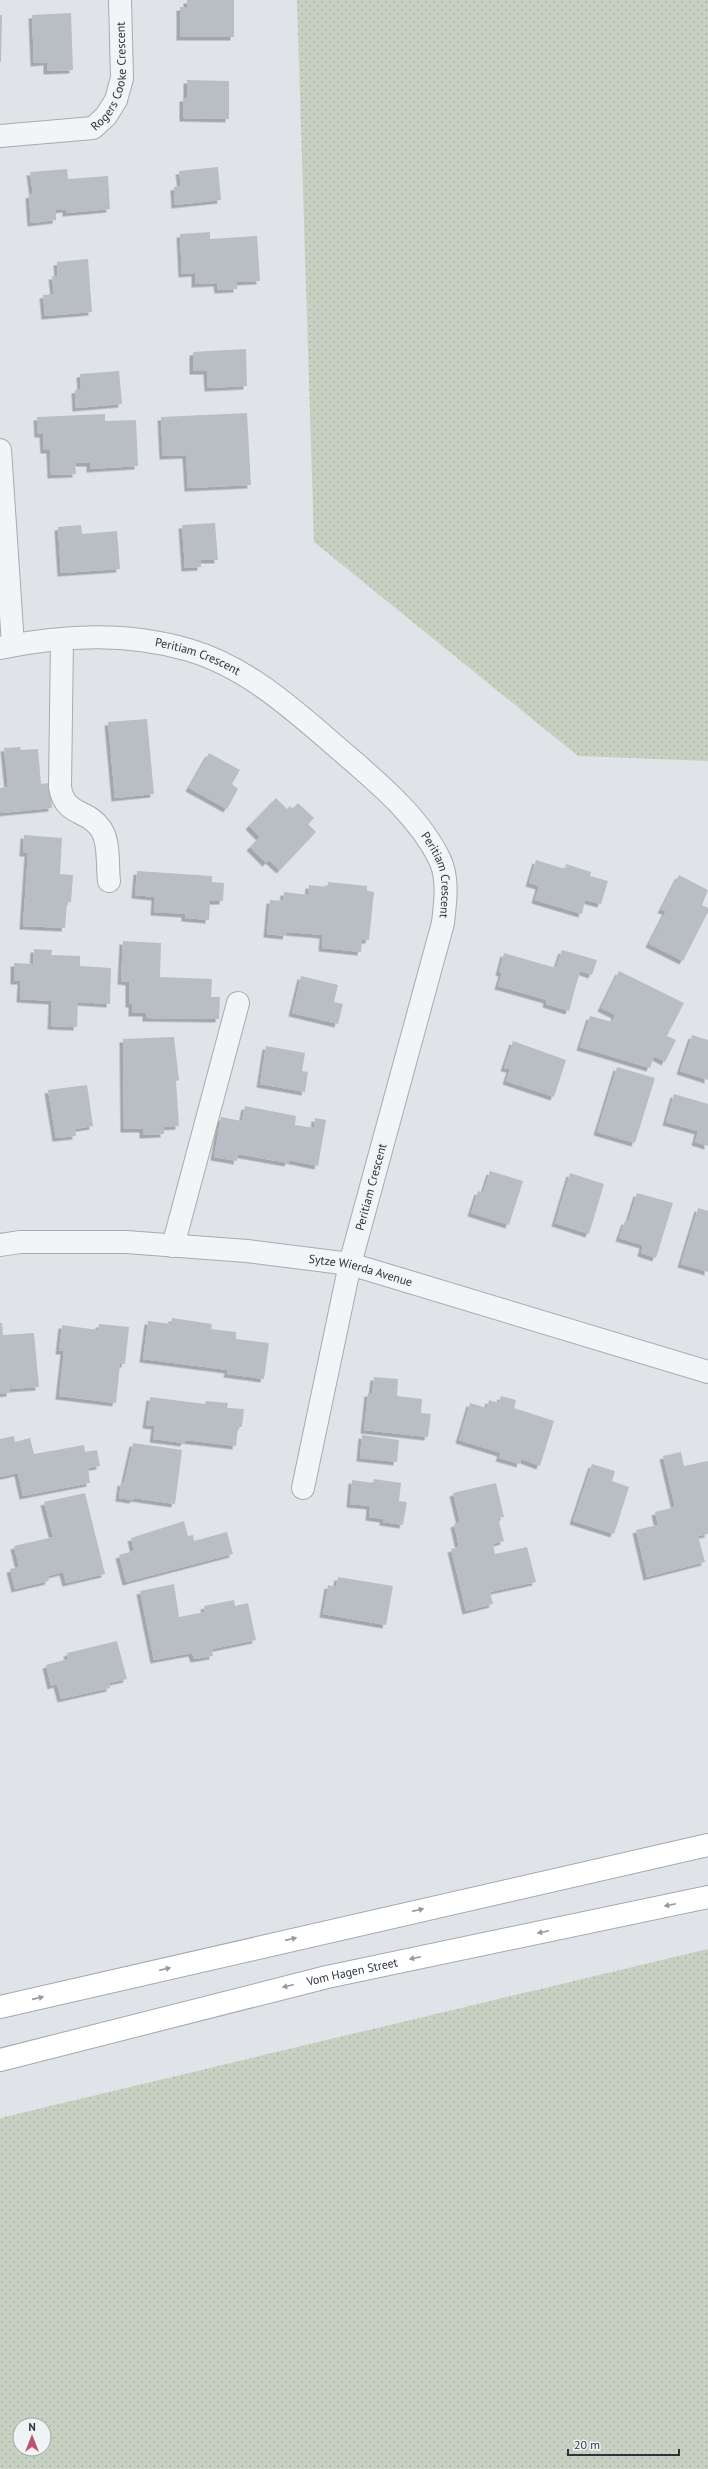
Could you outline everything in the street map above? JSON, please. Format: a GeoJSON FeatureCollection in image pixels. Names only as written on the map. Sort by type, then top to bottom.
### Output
{"type":"FeatureCollection","features":[{"type":"Feature","properties":{"kind":"main road"},"geometry":{"type":"LineString","coordinates":[[0,2007],[708,1845]]}},
{"type":"Feature","properties":{"kind":"main road","name":"Vom Hagen Street"},"geometry":{"type":"LineString","coordinates":[[0,2060],[327,1977],[708,1897]]}},
{"type":"Feature","properties":{"kind":"street","name":"Rogers Cooke Crescent"},"geometry":{"type":"LineString","coordinates":[[0,136],[93,128],[106,116],[116,100],[122,78],[120,0]]}},
{"type":"Feature","properties":{"kind":"street"},"geometry":{"type":"LineString","coordinates":[[0,450],[7,646]]}},
{"type":"Feature","properties":{"kind":"street","name":"Peritiam Crescent"},"geometry":{"type":"LineString","coordinates":[[7,646],[62,639],[128,638],[158,642],[190,650],[218,661],[251,680],[289,706],[396,801],[424,834],[441,861],[446,886],[444,923],[350,1264],[303,1488]]}},
{"type":"Feature","properties":{"kind":"street"},"geometry":{"type":"LineString","coordinates":[[62,639],[60,787],[62,800],[71,808],[92,820],[101,829],[105,837],[109,881]]}},
{"type":"Feature","properties":{"kind":"street"},"geometry":{"type":"LineString","coordinates":[[173,1246],[238,1003]]}},
{"type":"Feature","properties":{"kind":"street","name":"Sytze Wierda Avenue"},"geometry":{"type":"LineString","coordinates":[[0,1245],[20,1242],[126,1242],[247,1251],[350,1264],[708,1372]]}},
{"type":"Feature","properties":{"kind":"green space"},"geometry":{"type":"Polygon","coordinates":[[[297,0],[708,0],[708,761],[578,756],[314,542],[297,0]]]}},
{"type":"Feature","properties":{"kind":"green space"},"geometry":{"type":"Polygon","coordinates":[[[708,1949],[708,2469],[0,2469],[0,2118],[708,1949]]]}},
{"type":"Feature","properties":{"kind":"building"},"geometry":{"type":"Polygon","coordinates":[[[187,0],[234,0],[234,37],[180,37],[180,7],[187,7],[187,0]]]}},
{"type":"Feature","properties":{"kind":"building"},"geometry":{"type":"Polygon","coordinates":[[[71,13],[73,70],[47,71],[47,62],[34,63],[32,15],[71,13]]]}},
{"type":"Feature","properties":{"kind":"building"},"geometry":{"type":"Polygon","coordinates":[[[0,15],[2,15],[1,62],[0,62],[0,15]]]}},
{"type":"Feature","properties":{"kind":"building"},"geometry":{"type":"Polygon","coordinates":[[[187,80],[229,81],[229,119],[183,118],[183,98],[187,98],[187,80]]]}},
{"type":"Feature","properties":{"kind":"building"},"geometry":{"type":"Polygon","coordinates":[[[218,167],[221,200],[175,205],[174,187],[181,186],[179,171],[218,167]]]}},
{"type":"Feature","properties":{"kind":"building"},"geometry":{"type":"Polygon","coordinates":[[[67,169],[68,179],[108,176],[110,209],[66,213],[66,209],[56,210],[56,220],[31,223],[29,195],[33,194],[30,172],[67,169]]]}},
{"type":"Feature","properties":{"kind":"building"},"geometry":{"type":"Polygon","coordinates":[[[210,232],[210,239],[257,236],[260,281],[237,282],[237,289],[218,290],[217,283],[195,284],[195,273],[182,274],[180,234],[210,232]]]}},
{"type":"Feature","properties":{"kind":"building"},"geometry":{"type":"Polygon","coordinates":[[[88,259],[92,312],[45,316],[43,295],[54,294],[52,276],[58,276],[57,262],[88,259]]]}},
{"type":"Feature","properties":{"kind":"building"},"geometry":{"type":"Polygon","coordinates":[[[246,349],[247,386],[208,388],[207,371],[193,371],[193,352],[246,349]]]}},
{"type":"Feature","properties":{"kind":"building"},"geometry":{"type":"Polygon","coordinates":[[[119,371],[122,404],[76,408],[75,390],[81,389],[80,374],[119,371]]]}},
{"type":"Feature","properties":{"kind":"building"},"geometry":{"type":"Polygon","coordinates":[[[247,413],[251,485],[188,488],[186,455],[163,456],[161,417],[247,413]]]}},
{"type":"Feature","properties":{"kind":"building"},"geometry":{"type":"Polygon","coordinates":[[[105,414],[105,421],[136,420],[138,466],[90,469],[90,463],[75,463],[76,474],[51,475],[50,450],[44,450],[43,434],[38,434],[37,417],[105,414]]]}},
{"type":"Feature","properties":{"kind":"building"},"geometry":{"type":"Polygon","coordinates":[[[215,523],[218,560],[201,560],[201,567],[185,568],[182,525],[215,523]]]}},
{"type":"Feature","properties":{"kind":"building"},"geometry":{"type":"Polygon","coordinates":[[[81,525],[82,534],[117,531],[120,569],[61,573],[58,527],[81,525]]]}},
{"type":"Feature","properties":{"kind":"building"},"geometry":{"type":"Polygon","coordinates":[[[147,719],[154,794],[115,798],[108,722],[147,719]]]}},
{"type":"Feature","properties":{"kind":"building"},"geometry":{"type":"Polygon","coordinates":[[[20,747],[21,750],[38,749],[41,784],[50,783],[52,808],[1,813],[0,788],[8,787],[4,748],[20,747]]]}},
{"type":"Feature","properties":{"kind":"building"},"geometry":{"type":"Polygon","coordinates":[[[209,753],[240,770],[232,784],[238,789],[227,809],[189,788],[209,753]]]}},
{"type":"Feature","properties":{"kind":"building"},"geometry":{"type":"Polygon","coordinates":[[[276,798],[287,809],[290,806],[292,809],[298,803],[314,818],[308,824],[316,832],[280,870],[269,860],[266,863],[250,847],[260,837],[249,826],[276,798]]]}},
{"type":"Feature","properties":{"kind":"building"},"geometry":{"type":"Polygon","coordinates":[[[24,835],[62,838],[60,874],[73,875],[71,902],[67,902],[65,928],[23,926],[28,853],[23,853],[24,835]]]}},
{"type":"Feature","properties":{"kind":"building"},"geometry":{"type":"Polygon","coordinates":[[[536,860],[565,869],[566,864],[591,872],[590,876],[608,881],[601,904],[585,900],[582,914],[535,900],[539,886],[529,883],[536,860]]]}},
{"type":"Feature","properties":{"kind":"building"},"geometry":{"type":"Polygon","coordinates":[[[137,871],[212,876],[212,882],[224,883],[223,901],[210,901],[209,920],[185,918],[185,914],[154,912],[155,897],[135,895],[137,871]]]}},
{"type":"Feature","properties":{"kind":"building"},"geometry":{"type":"Polygon","coordinates":[[[679,875],[708,890],[702,905],[708,908],[708,912],[683,961],[649,944],[666,911],[661,910],[679,875]]]}},
{"type":"Feature","properties":{"kind":"building"},"geometry":{"type":"Polygon","coordinates":[[[328,882],[367,886],[367,891],[374,892],[369,940],[362,940],[361,952],[322,948],[323,935],[287,932],[286,936],[267,934],[270,900],[283,901],[284,892],[308,895],[309,885],[328,887],[328,882]]]}},
{"type":"Feature","properties":{"kind":"building"},"geometry":{"type":"Polygon","coordinates":[[[123,941],[161,943],[160,977],[212,979],[211,997],[220,997],[219,1019],[146,1018],[146,1013],[132,1013],[132,1004],[129,1004],[129,982],[121,981],[123,941]]]}},
{"type":"Feature","properties":{"kind":"building"},"geometry":{"type":"Polygon","coordinates":[[[34,949],[52,950],[51,955],[80,956],[80,966],[111,968],[110,1004],[78,1002],[77,1027],[51,1026],[52,1001],[20,999],[21,981],[14,981],[14,963],[33,964],[34,949]]]}},
{"type":"Feature","properties":{"kind":"building"},"geometry":{"type":"Polygon","coordinates":[[[562,950],[597,960],[592,975],[580,971],[569,1011],[546,1004],[547,1000],[498,986],[502,973],[499,972],[504,953],[556,968],[562,950]]]}},
{"type":"Feature","properties":{"kind":"building"},"geometry":{"type":"Polygon","coordinates":[[[619,971],[684,1003],[667,1036],[676,1040],[665,1062],[654,1056],[650,1068],[580,1047],[590,1016],[612,1022],[615,1015],[601,1008],[619,971]]]}},
{"type":"Feature","properties":{"kind":"building"},"geometry":{"type":"Polygon","coordinates":[[[301,976],[338,985],[334,1002],[343,1004],[338,1024],[292,1013],[301,976]]]}},
{"type":"Feature","properties":{"kind":"building"},"geometry":{"type":"Polygon","coordinates":[[[692,1035],[708,1040],[708,1080],[680,1071],[692,1035]]]}},
{"type":"Feature","properties":{"kind":"building"},"geometry":{"type":"Polygon","coordinates":[[[174,1037],[179,1080],[176,1081],[179,1126],[164,1127],[164,1134],[143,1135],[143,1129],[124,1129],[123,1039],[174,1037]]]}},
{"type":"Feature","properties":{"kind":"building"},"geometry":{"type":"Polygon","coordinates":[[[513,1041],[566,1060],[554,1097],[506,1081],[510,1069],[504,1068],[513,1041]]]}},
{"type":"Feature","properties":{"kind":"building"},"geometry":{"type":"Polygon","coordinates":[[[266,1046],[305,1053],[302,1071],[308,1072],[305,1092],[260,1084],[266,1046]]]}},
{"type":"Feature","properties":{"kind":"building"},"geometry":{"type":"Polygon","coordinates":[[[617,1067],[655,1078],[635,1143],[597,1132],[617,1067]]]}},
{"type":"Feature","properties":{"kind":"building"},"geometry":{"type":"Polygon","coordinates":[[[87,1085],[93,1126],[75,1129],[76,1136],[56,1138],[48,1090],[87,1085]]]}},
{"type":"Feature","properties":{"kind":"building"},"geometry":{"type":"Polygon","coordinates":[[[674,1094],[708,1104],[708,1146],[695,1142],[698,1131],[666,1122],[674,1094]]]}},
{"type":"Feature","properties":{"kind":"building"},"geometry":{"type":"Polygon","coordinates":[[[245,1106],[296,1116],[295,1125],[314,1128],[315,1118],[326,1120],[318,1166],[289,1160],[288,1163],[238,1154],[237,1161],[214,1157],[221,1117],[242,1121],[245,1106]]]}},
{"type":"Feature","properties":{"kind":"building"},"geometry":{"type":"Polygon","coordinates":[[[490,1171],[523,1181],[509,1225],[471,1213],[478,1191],[483,1193],[490,1171]]]}},
{"type":"Feature","properties":{"kind":"building"},"geometry":{"type":"Polygon","coordinates":[[[570,1173],[604,1184],[589,1234],[555,1223],[570,1173]]]}},
{"type":"Feature","properties":{"kind":"building"},"geometry":{"type":"Polygon","coordinates":[[[637,1193],[673,1203],[656,1258],[641,1253],[643,1245],[619,1238],[625,1221],[628,1222],[637,1193]]]}},
{"type":"Feature","properties":{"kind":"building"},"geometry":{"type":"Polygon","coordinates":[[[698,1208],[708,1211],[708,1272],[681,1264],[698,1208]]]}},
{"type":"Feature","properties":{"kind":"building"},"geometry":{"type":"Polygon","coordinates":[[[172,1318],[212,1324],[211,1329],[236,1332],[236,1339],[269,1343],[264,1379],[227,1374],[228,1370],[143,1359],[148,1321],[171,1324],[172,1318]]]}},
{"type":"Feature","properties":{"kind":"building"},"geometry":{"type":"Polygon","coordinates":[[[0,1323],[2,1323],[3,1335],[34,1333],[39,1387],[10,1389],[10,1393],[0,1394],[0,1323]]]}},
{"type":"Feature","properties":{"kind":"building"},"geometry":{"type":"Polygon","coordinates":[[[99,1324],[129,1327],[125,1364],[120,1364],[116,1403],[59,1396],[64,1351],[59,1351],[62,1325],[98,1330],[99,1324]]]}},
{"type":"Feature","properties":{"kind":"building"},"geometry":{"type":"Polygon","coordinates":[[[374,1377],[398,1379],[397,1396],[422,1399],[421,1413],[431,1414],[428,1437],[364,1430],[368,1393],[372,1393],[374,1377]]]}},
{"type":"Feature","properties":{"kind":"building"},"geometry":{"type":"Polygon","coordinates":[[[501,1396],[516,1400],[514,1408],[554,1421],[540,1466],[521,1459],[520,1464],[499,1458],[501,1453],[459,1440],[470,1403],[487,1408],[489,1400],[499,1403],[501,1396]]]}},
{"type":"Feature","properties":{"kind":"building"},"geometry":{"type":"Polygon","coordinates":[[[150,1397],[205,1404],[206,1401],[228,1403],[227,1408],[244,1409],[242,1427],[238,1427],[236,1446],[185,1440],[184,1443],[153,1439],[155,1426],[146,1425],[150,1397]]]}},
{"type":"Feature","properties":{"kind":"building"},"geometry":{"type":"Polygon","coordinates":[[[362,1435],[399,1440],[397,1462],[360,1458],[362,1435]]]}},
{"type":"Feature","properties":{"kind":"building"},"geometry":{"type":"Polygon","coordinates":[[[14,1436],[15,1442],[30,1438],[34,1454],[84,1445],[85,1452],[97,1450],[100,1466],[88,1468],[90,1483],[23,1496],[18,1473],[0,1477],[0,1439],[14,1436]]]}},
{"type":"Feature","properties":{"kind":"building"},"geometry":{"type":"Polygon","coordinates":[[[133,1443],[182,1450],[175,1504],[134,1498],[133,1500],[119,1498],[121,1482],[124,1483],[133,1443]]]}},
{"type":"Feature","properties":{"kind":"building"},"geometry":{"type":"Polygon","coordinates":[[[681,1452],[684,1466],[708,1461],[708,1534],[698,1536],[705,1562],[647,1577],[636,1530],[658,1525],[655,1512],[675,1507],[663,1456],[681,1452]]]}},
{"type":"Feature","properties":{"kind":"building"},"geometry":{"type":"Polygon","coordinates":[[[592,1464],[615,1471],[612,1481],[629,1487],[614,1534],[573,1521],[592,1464]]]}},
{"type":"Feature","properties":{"kind":"building"},"geometry":{"type":"Polygon","coordinates":[[[374,1479],[401,1483],[399,1501],[407,1502],[403,1525],[383,1522],[383,1519],[369,1517],[370,1506],[350,1504],[352,1480],[373,1483],[374,1479]]]}},
{"type":"Feature","properties":{"kind":"building"},"geometry":{"type":"Polygon","coordinates":[[[496,1483],[504,1517],[498,1518],[504,1541],[493,1544],[495,1554],[527,1547],[536,1582],[490,1592],[493,1604],[466,1611],[451,1549],[459,1547],[454,1524],[460,1522],[453,1493],[496,1483]]]}},
{"type":"Feature","properties":{"kind":"building"},"geometry":{"type":"Polygon","coordinates":[[[85,1493],[105,1574],[66,1583],[63,1572],[48,1576],[49,1581],[15,1589],[10,1569],[19,1567],[14,1546],[53,1537],[44,1502],[85,1493]]]}},
{"type":"Feature","properties":{"kind":"building"},"geometry":{"type":"Polygon","coordinates":[[[184,1521],[188,1536],[193,1535],[194,1541],[227,1532],[233,1554],[126,1582],[119,1555],[134,1551],[131,1538],[184,1521]]]}},
{"type":"Feature","properties":{"kind":"building"},"geometry":{"type":"Polygon","coordinates":[[[338,1577],[393,1586],[386,1625],[323,1614],[328,1585],[336,1587],[338,1577]]]}},
{"type":"Feature","properties":{"kind":"building"},"geometry":{"type":"Polygon","coordinates":[[[174,1584],[179,1617],[205,1612],[204,1606],[234,1600],[235,1606],[248,1603],[256,1640],[212,1649],[213,1656],[194,1659],[192,1653],[154,1660],[140,1591],[174,1584]]]}},
{"type":"Feature","properties":{"kind":"building"},"geometry":{"type":"Polygon","coordinates":[[[117,1641],[127,1679],[109,1683],[110,1688],[61,1699],[57,1684],[51,1686],[46,1665],[68,1659],[67,1653],[117,1641]]]}}]}
